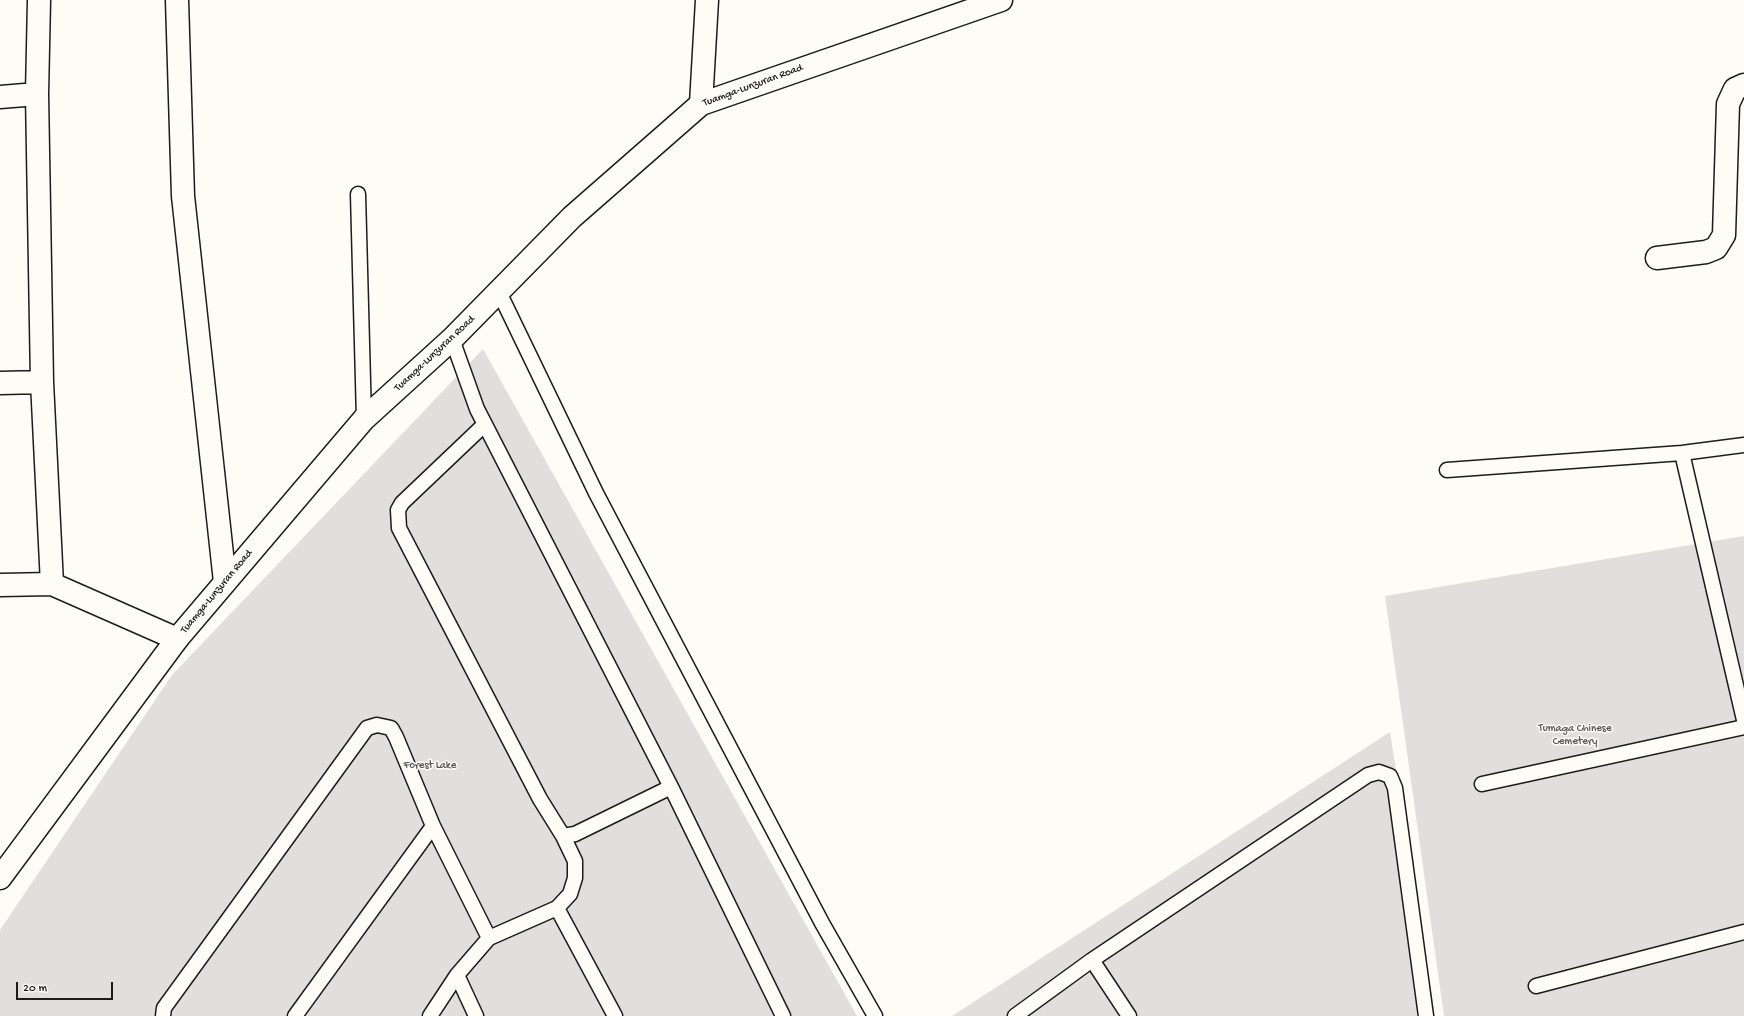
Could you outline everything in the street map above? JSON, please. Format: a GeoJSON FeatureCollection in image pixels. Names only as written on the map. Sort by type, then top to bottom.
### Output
{"type":"FeatureCollection","features":[{"type":"Feature","properties":{"kind":"street"},"geometry":{"type":"LineString","coordinates":[[39,0],[37,94],[42,382],[52,584]]}},
{"type":"Feature","properties":{"kind":"street"},"geometry":{"type":"LineString","coordinates":[[177,0],[183,196],[225,582]]}},
{"type":"Feature","properties":{"kind":"street"},"geometry":{"type":"LineString","coordinates":[[701,104],[707,0]]}},
{"type":"Feature","properties":{"kind":"street","name":"Tuamga-Lunzuran Road"},"geometry":{"type":"LineString","coordinates":[[0,878],[177,639],[364,419],[452,339],[572,217],[701,104],[1001,0]]}},
{"type":"Feature","properties":{"kind":"street"},"geometry":{"type":"LineString","coordinates":[[1657,258],[1706,252],[1716,248],[1724,235],[1728,104],[1735,89],[1744,85]]}},
{"type":"Feature","properties":{"kind":"street"},"geometry":{"type":"LineString","coordinates":[[0,97],[37,94]]}},
{"type":"Feature","properties":{"kind":"street"},"geometry":{"type":"LineString","coordinates":[[0,383],[42,382]]}},
{"type":"Feature","properties":{"kind":"street"},"geometry":{"type":"LineString","coordinates":[[0,585],[52,584],[177,639]]}},
{"type":"Feature","properties":{"kind":"lane"},"geometry":{"type":"LineString","coordinates":[[358,194],[364,419]]}},
{"type":"Feature","properties":{"kind":"lane"},"geometry":{"type":"LineString","coordinates":[[499,292],[596,493],[822,923],[875,1016]]}},
{"type":"Feature","properties":{"kind":"lane"},"geometry":{"type":"LineString","coordinates":[[452,339],[484,425],[672,787],[783,1016]]}},
{"type":"Feature","properties":{"kind":"lane"},"geometry":{"type":"LineString","coordinates":[[430,1016],[458,975],[489,938],[557,908],[570,894],[575,878],[575,861],[563,836],[540,799],[399,528],[398,510],[402,503],[484,425]]}},
{"type":"Feature","properties":{"kind":"lane"},"geometry":{"type":"LineString","coordinates":[[1447,470],[1682,453],[1744,445]]}},
{"type":"Feature","properties":{"kind":"lane"},"geometry":{"type":"LineString","coordinates":[[1682,453],[1744,720]]}},
{"type":"Feature","properties":{"kind":"lane"},"geometry":{"type":"LineString","coordinates":[[163,1016],[164,1008],[367,728],[378,725],[391,728],[433,826],[489,938]]}},
{"type":"Feature","properties":{"kind":"lane"},"geometry":{"type":"LineString","coordinates":[[1482,784],[1744,727]]}},
{"type":"Feature","properties":{"kind":"lane"},"geometry":{"type":"LineString","coordinates":[[1015,1016],[1092,960],[1368,775],[1379,772],[1390,776],[1395,788],[1426,1016]]}},
{"type":"Feature","properties":{"kind":"lane"},"geometry":{"type":"LineString","coordinates":[[563,836],[575,834],[672,787]]}},
{"type":"Feature","properties":{"kind":"lane"},"geometry":{"type":"LineString","coordinates":[[295,1016],[433,826]]}},
{"type":"Feature","properties":{"kind":"lane"},"geometry":{"type":"LineString","coordinates":[[557,908],[615,1016]]}},
{"type":"Feature","properties":{"kind":"lane"},"geometry":{"type":"LineString","coordinates":[[1536,986],[1744,932]]}},
{"type":"Feature","properties":{"kind":"lane"},"geometry":{"type":"LineString","coordinates":[[1092,960],[1129,1016]]}},
{"type":"Feature","properties":{"kind":"lane"},"geometry":{"type":"LineString","coordinates":[[458,975],[476,1016]]}},
{"type":"Feature","properties":{"kind":"green space","name":"Forest Lake"},"geometry":{"type":"Polygon","coordinates":[[[483,349],[857,1016],[0,1016],[0,930],[172,675],[483,349]]]}},
{"type":"Feature","properties":{"kind":"green space","name":"Tumaga Chinese Cemetery"},"geometry":{"type":"Polygon","coordinates":[[[1744,536],[1744,1016],[1444,1016],[1385,596],[1744,536]]]}},
{"type":"Feature","properties":{"kind":"green space"},"geometry":{"type":"Polygon","coordinates":[[[1390,732],[1435,1016],[952,1016],[1390,732]]]}}]}
